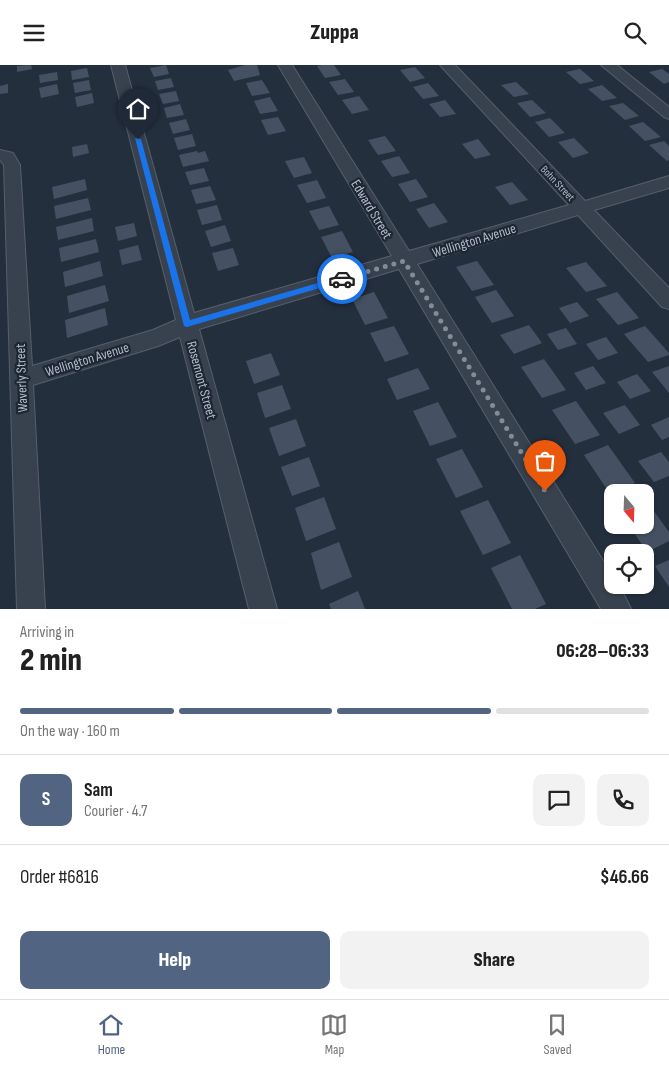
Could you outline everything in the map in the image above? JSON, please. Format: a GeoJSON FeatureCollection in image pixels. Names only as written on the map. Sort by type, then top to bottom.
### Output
{"type":"FeatureCollection","features":[{"type":"Feature","properties":{"kind":"street","name":"Rosemont Street"},"geometry":{"type":"LineString","coordinates":[[118,65],[263,609]]}},
{"type":"Feature","properties":{"kind":"street","name":"Edward Street"},"geometry":{"type":"LineString","coordinates":[[285,65],[617,609]]}},
{"type":"Feature","properties":{"kind":"street","name":"Bohn Street"},"geometry":{"type":"LineString","coordinates":[[447,65],[669,301]]}},
{"type":"Feature","properties":{"kind":"street"},"geometry":{"type":"LineString","coordinates":[[608,65],[669,113]]}},
{"type":"Feature","properties":{"kind":"street","name":"Waverly Street"},"geometry":{"type":"LineString","coordinates":[[0,155],[7,157],[12,165],[31,609]]}},
{"type":"Feature","properties":{"kind":"street","name":"Wellington Avenue"},"geometry":{"type":"LineString","coordinates":[[21,379],[158,337],[187,324],[669,182]]}},
{"type":"Feature","properties":{"kind":"building"},"geometry":{"type":"Polygon","coordinates":[[[31,65],[32,69],[17,72],[17,66],[31,65]]]}},
{"type":"Feature","properties":{"kind":"building"},"geometry":{"type":"Polygon","coordinates":[[[166,65],[169,74],[154,77],[150,68],[166,65]]]}},
{"type":"Feature","properties":{"kind":"building"},"geometry":{"type":"Polygon","coordinates":[[[245,65],[257,65],[260,75],[234,81],[228,70],[245,65]]]}},
{"type":"Feature","properties":{"kind":"building"},"geometry":{"type":"Polygon","coordinates":[[[334,65],[341,75],[325,78],[317,66],[334,65]]]}},
{"type":"Feature","properties":{"kind":"building"},"geometry":{"type":"Polygon","coordinates":[[[415,67],[425,78],[410,82],[400,70],[415,67]]]}},
{"type":"Feature","properties":{"kind":"building"},"geometry":{"type":"Polygon","coordinates":[[[87,68],[89,77],[72,80],[71,71],[87,68]]]}},
{"type":"Feature","properties":{"kind":"building"},"geometry":{"type":"Polygon","coordinates":[[[580,69],[594,81],[580,84],[566,72],[580,69]]]}},
{"type":"Feature","properties":{"kind":"building"},"geometry":{"type":"Polygon","coordinates":[[[662,69],[669,74],[669,82],[664,84],[649,72],[662,69]]]}},
{"type":"Feature","properties":{"kind":"building"},"geometry":{"type":"Polygon","coordinates":[[[57,72],[58,80],[40,83],[39,75],[57,72]]]}},
{"type":"Feature","properties":{"kind":"building"},"geometry":{"type":"Polygon","coordinates":[[[171,78],[174,87],[158,90],[155,81],[171,78]]]}},
{"type":"Feature","properties":{"kind":"building"},"geometry":{"type":"Polygon","coordinates":[[[345,79],[354,92],[338,95],[329,82],[345,79]]]}},
{"type":"Feature","properties":{"kind":"building"},"geometry":{"type":"Polygon","coordinates":[[[89,80],[91,90],[75,93],[73,83],[89,80]]]}},
{"type":"Feature","properties":{"kind":"building"},"geometry":{"type":"Polygon","coordinates":[[[262,80],[270,93],[252,96],[246,83],[262,80]]]}},
{"type":"Feature","properties":{"kind":"building"},"geometry":{"type":"Polygon","coordinates":[[[516,82],[529,94],[514,97],[501,85],[516,82]]]}},
{"type":"Feature","properties":{"kind":"building"},"geometry":{"type":"Polygon","coordinates":[[[428,83],[439,96],[423,99],[413,87],[428,83]]]}},
{"type":"Feature","properties":{"kind":"building"},"geometry":{"type":"Polygon","coordinates":[[[8,84],[8,93],[0,94],[0,86],[8,84]]]}},
{"type":"Feature","properties":{"kind":"building"},"geometry":{"type":"Polygon","coordinates":[[[57,84],[59,94],[41,98],[39,88],[57,84]]]}},
{"type":"Feature","properties":{"kind":"building"},"geometry":{"type":"Polygon","coordinates":[[[602,85],[617,98],[602,101],[588,89],[602,85]]]}},
{"type":"Feature","properties":{"kind":"building"},"geometry":{"type":"Polygon","coordinates":[[[176,91],[179,101],[163,104],[159,94],[176,91]]]}},
{"type":"Feature","properties":{"kind":"building"},"geometry":{"type":"Polygon","coordinates":[[[92,93],[94,103],[77,107],[75,97],[92,93]]]}},
{"type":"Feature","properties":{"kind":"building"},"geometry":{"type":"Polygon","coordinates":[[[359,96],[369,110],[352,114],[342,100],[359,96]]]}},
{"type":"Feature","properties":{"kind":"building"},"geometry":{"type":"Polygon","coordinates":[[[270,97],[278,111],[260,114],[254,101],[270,97]]]}},
{"type":"Feature","properties":{"kind":"building"},"geometry":{"type":"Polygon","coordinates":[[[445,100],[456,114],[440,117],[429,104],[445,100]]]}},
{"type":"Feature","properties":{"kind":"building"},"geometry":{"type":"Polygon","coordinates":[[[532,100],[546,113],[530,117],[517,103],[532,100]]]}},
{"type":"Feature","properties":{"kind":"building"},"geometry":{"type":"Polygon","coordinates":[[[623,103],[639,116],[625,120],[609,106],[623,103]]]}},
{"type":"Feature","properties":{"kind":"building"},"geometry":{"type":"Polygon","coordinates":[[[180,104],[184,115],[167,118],[164,108],[180,104]]]}},
{"type":"Feature","properties":{"kind":"building"},"geometry":{"type":"Polygon","coordinates":[[[278,117],[286,131],[268,135],[261,120],[278,117]]]}},
{"type":"Feature","properties":{"kind":"building"},"geometry":{"type":"Polygon","coordinates":[[[550,118],[565,133],[549,137],[535,122],[550,118]]]}},
{"type":"Feature","properties":{"kind":"building"},"geometry":{"type":"Polygon","coordinates":[[[186,119],[190,130],[173,134],[169,123],[186,119]]]}},
{"type":"Feature","properties":{"kind":"building"},"geometry":{"type":"Polygon","coordinates":[[[643,122],[661,137],[645,141],[629,126],[643,122]]]}},
{"type":"Feature","properties":{"kind":"building"},"geometry":{"type":"Polygon","coordinates":[[[192,134],[196,146],[178,150],[174,138],[192,134]]]}},
{"type":"Feature","properties":{"kind":"building"},"geometry":{"type":"Polygon","coordinates":[[[385,136],[396,151],[378,155],[368,140],[385,136]]]}},
{"type":"Feature","properties":{"kind":"building"},"geometry":{"type":"Polygon","coordinates":[[[574,138],[589,153],[573,158],[558,142],[574,138]]]}},
{"type":"Feature","properties":{"kind":"building"},"geometry":{"type":"Polygon","coordinates":[[[478,139],[491,155],[475,159],[462,144],[478,139]]]}},
{"type":"Feature","properties":{"kind":"building"},"geometry":{"type":"Polygon","coordinates":[[[664,141],[669,146],[669,160],[667,161],[649,145],[664,141]]]}},
{"type":"Feature","properties":{"kind":"building"},"geometry":{"type":"Polygon","coordinates":[[[87,144],[89,153],[73,157],[72,147],[87,144]]]}},
{"type":"Feature","properties":{"kind":"building"},"geometry":{"type":"Polygon","coordinates":[[[197,151],[198,153],[205,151],[209,161],[183,167],[179,155],[197,151]]]}},
{"type":"Feature","properties":{"kind":"building"},"geometry":{"type":"Polygon","coordinates":[[[399,156],[410,173],[392,177],[381,161],[399,156]]]}},
{"type":"Feature","properties":{"kind":"building"},"geometry":{"type":"Polygon","coordinates":[[[304,157],[312,173],[294,178],[285,161],[304,157]]]}},
{"type":"Feature","properties":{"kind":"building"},"geometry":{"type":"Polygon","coordinates":[[[204,168],[209,181],[190,185],[185,172],[204,168]]]}},
{"type":"Feature","properties":{"kind":"building"},"geometry":{"type":"Polygon","coordinates":[[[85,179],[87,190],[54,199],[52,187],[85,179]]]}},
{"type":"Feature","properties":{"kind":"building"},"geometry":{"type":"Polygon","coordinates":[[[416,179],[428,197],[410,202],[398,184],[416,179]]]}},
{"type":"Feature","properties":{"kind":"building"},"geometry":{"type":"Polygon","coordinates":[[[317,180],[326,198],[307,203],[297,185],[317,180]]]}},
{"type":"Feature","properties":{"kind":"building"},"geometry":{"type":"Polygon","coordinates":[[[512,182],[528,200],[510,205],[495,187],[512,182]]]}},
{"type":"Feature","properties":{"kind":"building"},"geometry":{"type":"Polygon","coordinates":[[[210,186],[216,200],[196,204],[191,190],[210,186]]]}},
{"type":"Feature","properties":{"kind":"building"},"geometry":{"type":"Polygon","coordinates":[[[88,198],[91,210],[56,219],[54,206],[88,198]]]}},
{"type":"Feature","properties":{"kind":"building"},"geometry":{"type":"Polygon","coordinates":[[[434,203],[448,222],[429,228],[416,209],[434,203]]]}},
{"type":"Feature","properties":{"kind":"building"},"geometry":{"type":"Polygon","coordinates":[[[217,205],[222,220],[202,225],[197,210],[217,205]]]}},
{"type":"Feature","properties":{"kind":"building"},"geometry":{"type":"Polygon","coordinates":[[[329,206],[339,225],[319,230],[309,211],[329,206]]]}},
{"type":"Feature","properties":{"kind":"building"},"geometry":{"type":"Polygon","coordinates":[[[92,218],[94,231],[58,240],[56,227],[92,218]]]}},
{"type":"Feature","properties":{"kind":"building"},"geometry":{"type":"Polygon","coordinates":[[[134,223],[137,236],[118,241],[115,227],[134,223]]]}},
{"type":"Feature","properties":{"kind":"building"},"geometry":{"type":"Polygon","coordinates":[[[225,225],[231,241],[211,247],[205,231],[225,225]]]}},
{"type":"Feature","properties":{"kind":"building"},"geometry":{"type":"Polygon","coordinates":[[[342,231],[353,252],[332,258],[321,237],[342,231]]]}},
{"type":"Feature","properties":{"kind":"building"},"geometry":{"type":"Polygon","coordinates":[[[96,239],[99,252],[61,262],[59,248],[96,239]]]}},
{"type":"Feature","properties":{"kind":"building"},"geometry":{"type":"Polygon","coordinates":[[[138,245],[142,260],[122,265],[119,250],[138,245]]]}},
{"type":"Feature","properties":{"kind":"building"},"geometry":{"type":"Polygon","coordinates":[[[233,248],[239,265],[218,271],[212,253],[233,248]]]}},
{"type":"Feature","properties":{"kind":"building"},"geometry":{"type":"Polygon","coordinates":[[[100,261],[103,276],[65,287],[63,272],[100,261]]]}},
{"type":"Feature","properties":{"kind":"building"},"geometry":{"type":"Polygon","coordinates":[[[477,261],[494,285],[472,291],[456,267],[477,261]]]}},
{"type":"Feature","properties":{"kind":"building"},"geometry":{"type":"Polygon","coordinates":[[[586,262],[607,286],[586,292],[566,268],[586,262]]]}},
{"type":"Feature","properties":{"kind":"building"},"geometry":{"type":"Polygon","coordinates":[[[105,285],[109,301],[69,313],[67,296],[105,285]]]}},
{"type":"Feature","properties":{"kind":"building"},"geometry":{"type":"Polygon","coordinates":[[[496,290],[514,316],[492,323],[475,297],[496,290]]]}},
{"type":"Feature","properties":{"kind":"building"},"geometry":{"type":"Polygon","coordinates":[[[374,292],[388,318],[365,325],[352,299],[374,292]]]}},
{"type":"Feature","properties":{"kind":"building"},"geometry":{"type":"Polygon","coordinates":[[[617,292],[639,318],[618,325],[596,299],[617,292]]]}},
{"type":"Feature","properties":{"kind":"building"},"geometry":{"type":"Polygon","coordinates":[[[577,302],[589,316],[570,323],[559,308],[577,302]]]}},
{"type":"Feature","properties":{"kind":"building"},"geometry":{"type":"Polygon","coordinates":[[[105,308],[108,325],[67,338],[65,320],[105,308]]]}},
{"type":"Feature","properties":{"kind":"building"},"geometry":{"type":"Polygon","coordinates":[[[529,325],[542,343],[514,354],[500,335],[529,325]]]}},
{"type":"Feature","properties":{"kind":"building"},"geometry":{"type":"Polygon","coordinates":[[[394,326],[409,354],[385,362],[370,333],[394,326]]]}},
{"type":"Feature","properties":{"kind":"building"},"geometry":{"type":"Polygon","coordinates":[[[645,326],[669,355],[648,362],[624,334],[645,326]]]}},
{"type":"Feature","properties":{"kind":"building"},"geometry":{"type":"Polygon","coordinates":[[[566,328],[577,344],[558,350],[547,334],[566,328]]]}},
{"type":"Feature","properties":{"kind":"building"},"geometry":{"type":"Polygon","coordinates":[[[606,337],[618,353],[598,360],[586,344],[606,337]]]}},
{"type":"Feature","properties":{"kind":"building"},"geometry":{"type":"Polygon","coordinates":[[[271,353],[280,375],[254,384],[246,361],[271,353]]]}},
{"type":"Feature","properties":{"kind":"building"},"geometry":{"type":"Polygon","coordinates":[[[544,359],[566,390],[542,398],[521,367],[544,359]]]}},
{"type":"Feature","properties":{"kind":"building"},"geometry":{"type":"Polygon","coordinates":[[[593,366],[606,383],[586,390],[574,373],[593,366]]]}},
{"type":"Feature","properties":{"kind":"building"},"geometry":{"type":"Polygon","coordinates":[[[669,366],[669,393],[652,372],[669,366]]]}},
{"type":"Feature","properties":{"kind":"building"},"geometry":{"type":"Polygon","coordinates":[[[418,368],[430,389],[397,400],[387,379],[418,368]]]}},
{"type":"Feature","properties":{"kind":"building"},"geometry":{"type":"Polygon","coordinates":[[[637,374],[651,391],[630,399],[617,382],[637,374]]]}},
{"type":"Feature","properties":{"kind":"building"},"geometry":{"type":"Polygon","coordinates":[[[282,385],[291,409],[265,418],[257,393],[282,385]]]}},
{"type":"Feature","properties":{"kind":"building"},"geometry":{"type":"Polygon","coordinates":[[[576,401],[600,435],[575,444],[552,410],[576,401]]]}},
{"type":"Feature","properties":{"kind":"building"},"geometry":{"type":"Polygon","coordinates":[[[438,402],[457,437],[430,446],[413,411],[438,402]]]}},
{"type":"Feature","properties":{"kind":"building"},"geometry":{"type":"Polygon","coordinates":[[[625,405],[640,425],[619,434],[603,413],[625,405]]]}},
{"type":"Feature","properties":{"kind":"building"},"geometry":{"type":"Polygon","coordinates":[[[669,417],[669,437],[662,440],[651,425],[669,417]]]}},
{"type":"Feature","properties":{"kind":"building"},"geometry":{"type":"Polygon","coordinates":[[[296,419],[306,446],[279,456],[269,428],[296,419]]]}},
{"type":"Feature","properties":{"kind":"building"},"geometry":{"type":"Polygon","coordinates":[[[608,445],[635,483],[604,485],[584,455],[608,445]]]}},
{"type":"Feature","properties":{"kind":"building"},"geometry":{"type":"Polygon","coordinates":[[[462,449],[483,487],[456,498],[436,459],[462,449]]]}},
{"type":"Feature","properties":{"kind":"building"},"geometry":{"type":"Polygon","coordinates":[[[661,452],[669,462],[669,476],[654,482],[638,461],[661,452]]]}},
{"type":"Feature","properties":{"kind":"building"},"geometry":{"type":"Polygon","coordinates":[[[309,457],[320,486],[292,496],[281,467],[309,457]]]}},
{"type":"Feature","properties":{"kind":"building"},"geometry":{"type":"Polygon","coordinates":[[[324,497],[336,529],[306,541],[295,508],[324,497]]]}},
{"type":"Feature","properties":{"kind":"building"},"geometry":{"type":"Polygon","coordinates":[[[488,500],[511,543],[483,555],[460,511],[488,500]]]}},
{"type":"Feature","properties":{"kind":"building"},"geometry":{"type":"Polygon","coordinates":[[[654,511],[669,532],[669,541],[654,548],[654,544],[642,544],[635,534],[654,534],[654,511]]]}},
{"type":"Feature","properties":{"kind":"building"},"geometry":{"type":"Polygon","coordinates":[[[339,542],[352,577],[321,590],[311,553],[339,542]]]}},
{"type":"Feature","properties":{"kind":"building"},"geometry":{"type":"Polygon","coordinates":[[[520,555],[546,604],[535,609],[512,609],[491,568],[520,555]]]}},
{"type":"Feature","properties":{"kind":"building"},"geometry":{"type":"Polygon","coordinates":[[[669,560],[669,587],[655,566],[669,560]]]}},
{"type":"Feature","properties":{"kind":"building"},"geometry":{"type":"Polygon","coordinates":[[[358,591],[365,609],[331,609],[329,604],[358,591]]]}},
{"type":"Feature","properties":{"kind":"way so far"},"geometry":{"type":"LineString","coordinates":[[342,279],[404,261],[545,491]]}},
{"type":"Feature","properties":{"kind":"route"},"geometry":{"type":"LineString","coordinates":[[138,139],[187,324],[342,279]]}}]}
